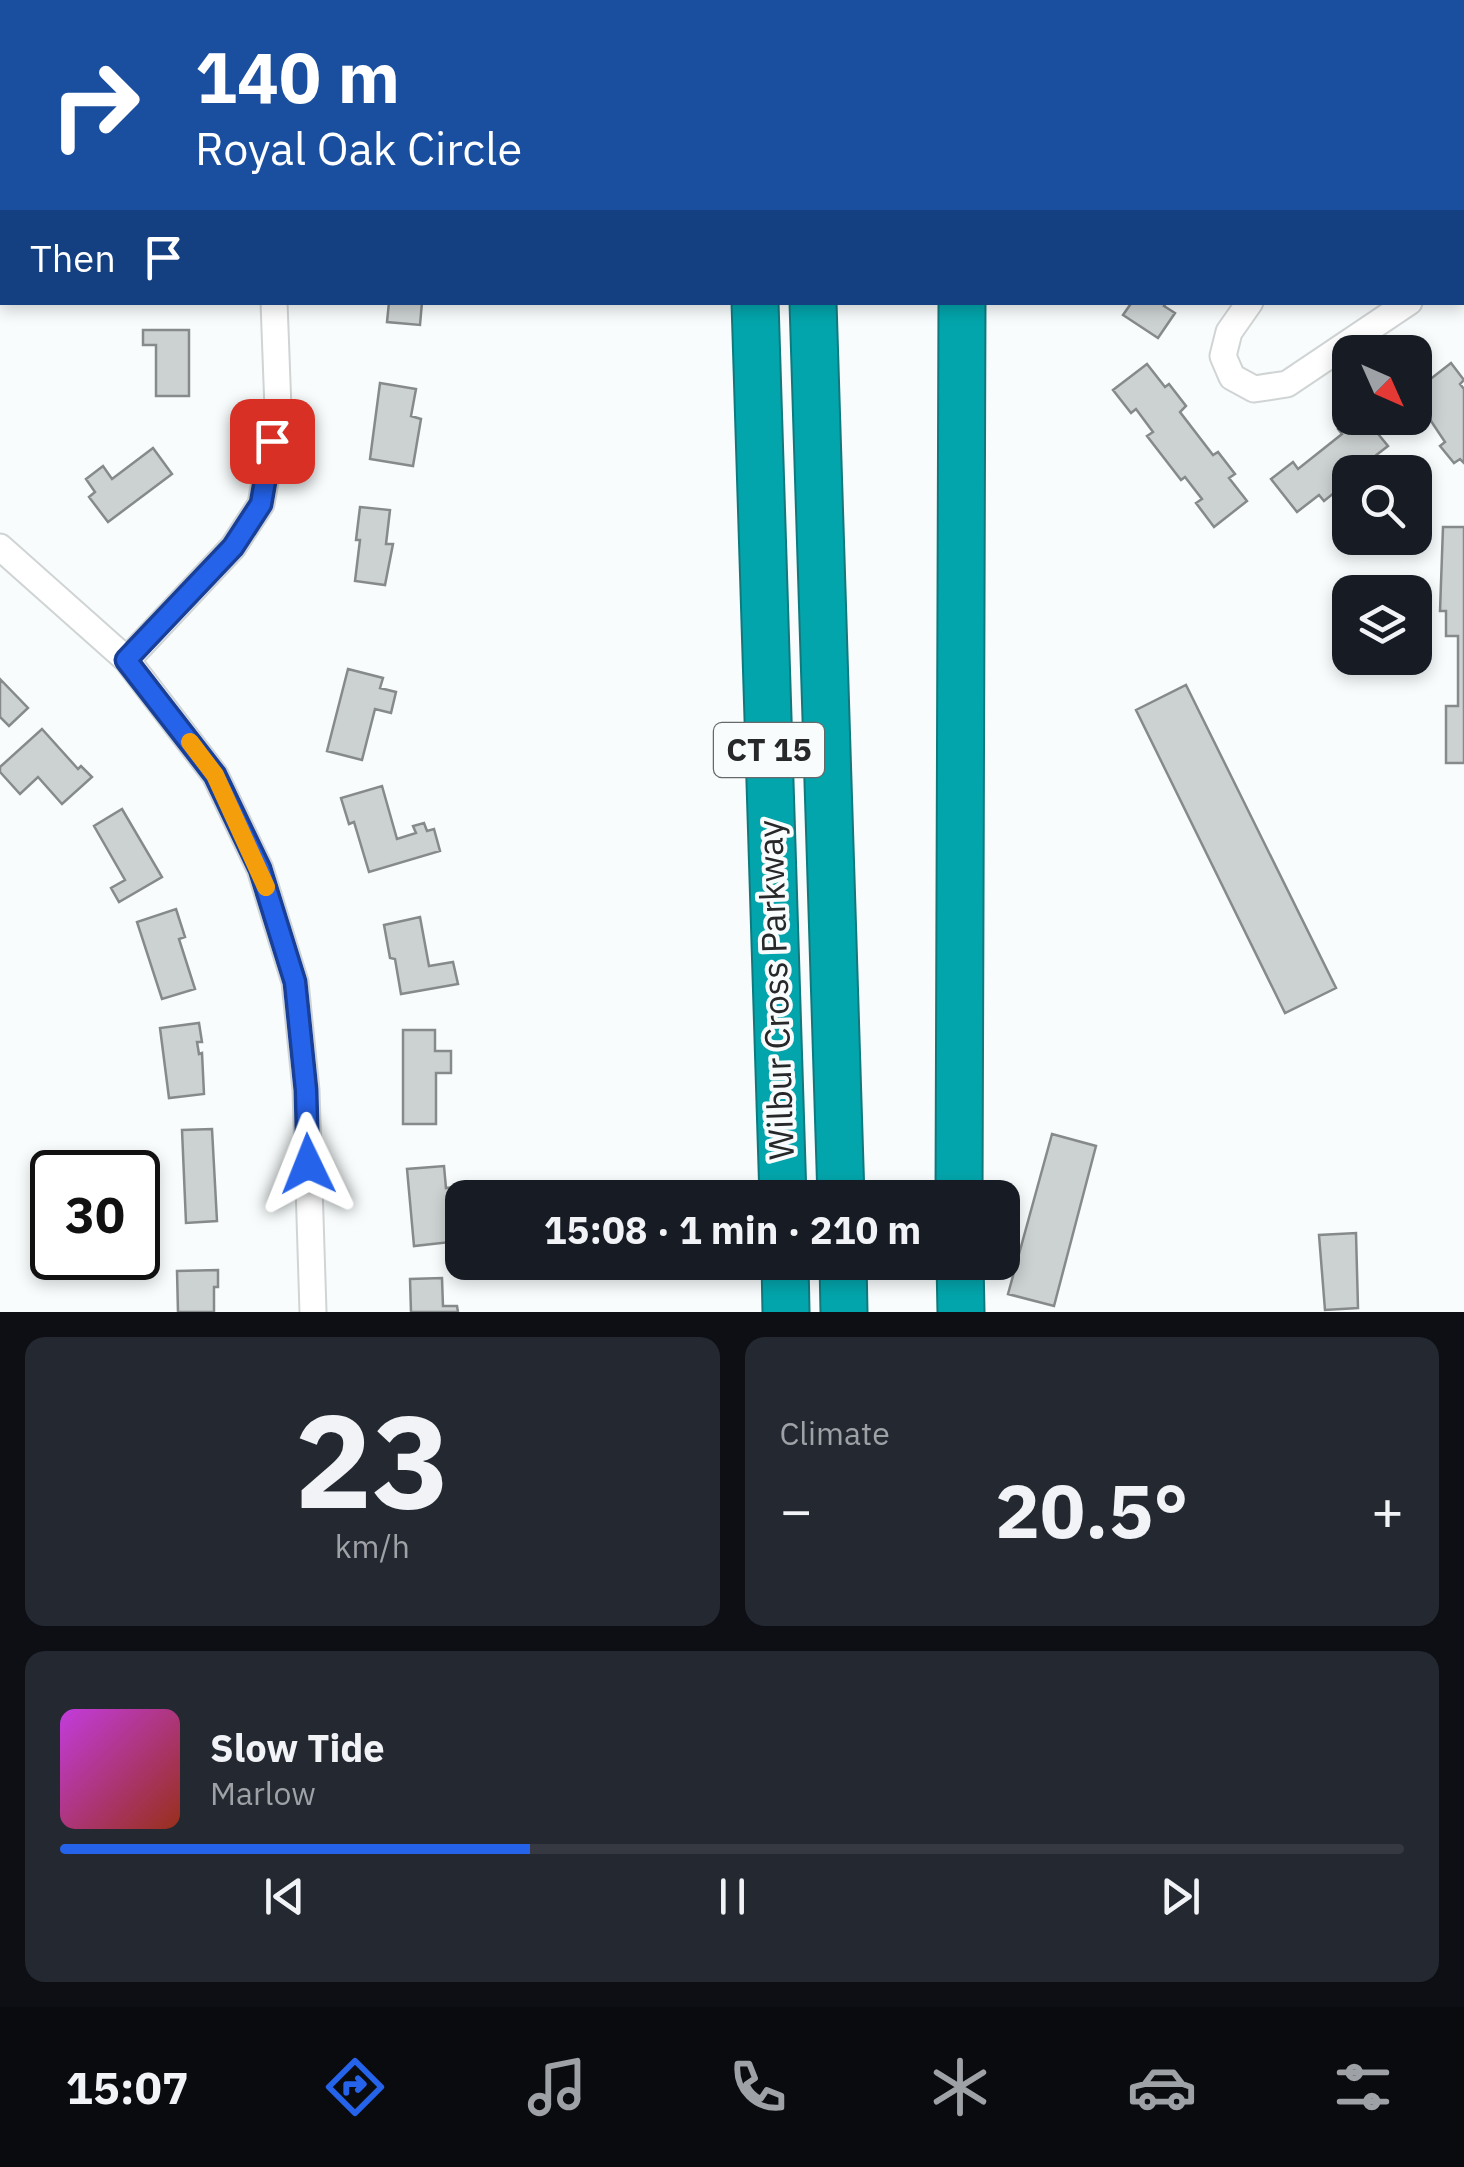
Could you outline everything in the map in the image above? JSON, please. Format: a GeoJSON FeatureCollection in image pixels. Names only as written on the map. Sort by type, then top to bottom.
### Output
{"type":"FeatureCollection","features":[{"type":"Feature","properties":{"kind":"highway","name":"Wilbur Cross Parkway"},"geometry":{"type":"LineString","coordinates":[[755,305],[781,1180]]}},
{"type":"Feature","properties":{"kind":"highway","name":"Wilbur Cross Parkway"},"geometry":{"type":"LineString","coordinates":[[813,305],[839,1180]]}},
{"type":"Feature","properties":{"kind":"highway"},"geometry":{"type":"LineString","coordinates":[[814,348],[827,305]]}},
{"type":"Feature","properties":{"kind":"highway"},"geometry":{"type":"LineString","coordinates":[[959,1180],[962,305]]}},
{"type":"Feature","properties":{"kind":"highway"},"geometry":{"type":"LineString","coordinates":[[785,1280],[786,1312]]}},
{"type":"Feature","properties":{"kind":"highway"},"geometry":{"type":"LineString","coordinates":[[843,1280],[844,1312]]}},
{"type":"Feature","properties":{"kind":"highway"},"geometry":{"type":"LineString","coordinates":[[960,1280],[961,1312]]}},
{"type":"Feature","properties":{"kind":"street"},"geometry":{"type":"LineString","coordinates":[[126,660],[233,547],[261,504],[278,409],[274,305]]}},
{"type":"Feature","properties":{"kind":"street"},"geometry":{"type":"LineString","coordinates":[[1248,305],[1229,332],[1223,356],[1232,377],[1254,389],[1288,384],[1405,305]]}},
{"type":"Feature","properties":{"kind":"street"},"geometry":{"type":"LineString","coordinates":[[0,547],[126,660],[215,775],[260,869],[295,982],[306,1090],[313,1312]]}},
{"type":"Feature","properties":{"kind":"building"},"geometry":{"type":"Polygon","coordinates":[[[389,305],[422,305],[420,325],[387,322],[389,305]]]}},
{"type":"Feature","properties":{"kind":"building"},"geometry":{"type":"Polygon","coordinates":[[[1130,305],[1165,305],[1175,313],[1158,338],[1123,315],[1130,305]]]}},
{"type":"Feature","properties":{"kind":"building"},"geometry":{"type":"Polygon","coordinates":[[[143,330],[189,330],[189,396],[156,396],[156,345],[143,345],[143,330]]]}},
{"type":"Feature","properties":{"kind":"building"},"geometry":{"type":"Polygon","coordinates":[[[1451,363],[1464,380],[1460,384],[1464,389],[1464,463],[1460,459],[1454,463],[1440,446],[1445,442],[1432,422],[1432,378],[1451,363]]]}},
{"type":"Feature","properties":{"kind":"building"},"geometry":{"type":"Polygon","coordinates":[[[1147,364],[1186,406],[1180,412],[1213,455],[1218,452],[1235,474],[1229,478],[1247,501],[1214,527],[1196,503],[1202,499],[1185,477],[1181,480],[1147,436],[1153,432],[1136,409],[1131,413],[1113,390],[1147,364]]]}},
{"type":"Feature","properties":{"kind":"building"},"geometry":{"type":"Polygon","coordinates":[[[380,383],[416,389],[411,416],[421,419],[413,466],[370,459],[380,383]]]}},
{"type":"Feature","properties":{"kind":"building"},"geometry":{"type":"Polygon","coordinates":[[[1341,435],[1379,435],[1388,446],[1376,455],[1332,455],[1332,495],[1324,501],[1319,495],[1297,512],[1271,479],[1293,462],[1298,469],[1341,435]]]}},
{"type":"Feature","properties":{"kind":"building"},"geometry":{"type":"Polygon","coordinates":[[[153,448],[172,474],[108,522],[89,497],[95,492],[86,479],[103,466],[112,479],[153,448]]]}},
{"type":"Feature","properties":{"kind":"building"},"geometry":{"type":"Polygon","coordinates":[[[360,507],[390,510],[386,544],[393,544],[385,585],[355,581],[360,507]]]}},
{"type":"Feature","properties":{"kind":"building"},"geometry":{"type":"Polygon","coordinates":[[[1443,527],[1464,527],[1464,763],[1446,763],[1446,706],[1458,706],[1458,636],[1446,636],[1446,611],[1440,611],[1443,527]]]}},
{"type":"Feature","properties":{"kind":"building"},"geometry":{"type":"Polygon","coordinates":[[[348,669],[383,678],[380,688],[396,692],[391,713],[375,709],[362,760],[327,751],[348,669]]]}},
{"type":"Feature","properties":{"kind":"building"},"geometry":{"type":"Polygon","coordinates":[[[0,679],[28,708],[9,726],[0,717],[0,679]]]}},
{"type":"Feature","properties":{"kind":"building"},"geometry":{"type":"Polygon","coordinates":[[[1186,685],[1336,988],[1285,1013],[1136,710],[1186,685]]]}},
{"type":"Feature","properties":{"kind":"building"},"geometry":{"type":"Polygon","coordinates":[[[42,729],[78,769],[81,766],[92,777],[62,804],[38,777],[20,794],[0,772],[0,767],[42,729]]]}},
{"type":"Feature","properties":{"kind":"building"},"geometry":{"type":"Polygon","coordinates":[[[382,786],[397,839],[416,833],[413,826],[424,823],[427,831],[434,829],[440,851],[369,872],[354,822],[349,824],[341,798],[382,786]]]}},
{"type":"Feature","properties":{"kind":"building"},"geometry":{"type":"Polygon","coordinates":[[[122,809],[162,877],[119,902],[111,888],[125,880],[94,826],[122,809]]]}},
{"type":"Feature","properties":{"kind":"building"},"geometry":{"type":"Polygon","coordinates":[[[176,909],[185,937],[179,939],[195,989],[162,999],[137,922],[176,909]]]}},
{"type":"Feature","properties":{"kind":"building"},"geometry":{"type":"Polygon","coordinates":[[[420,917],[429,966],[453,962],[458,984],[401,994],[384,925],[420,917]]]}},
{"type":"Feature","properties":{"kind":"building"},"geometry":{"type":"Polygon","coordinates":[[[199,1023],[202,1042],[197,1042],[199,1054],[202,1053],[204,1094],[169,1098],[160,1028],[199,1023]]]}},
{"type":"Feature","properties":{"kind":"building"},"geometry":{"type":"Polygon","coordinates":[[[403,1030],[435,1030],[435,1051],[451,1051],[451,1073],[436,1073],[436,1124],[403,1124],[403,1030]]]}},
{"type":"Feature","properties":{"kind":"building"},"geometry":{"type":"Polygon","coordinates":[[[212,1129],[217,1221],[186,1223],[182,1130],[212,1129]]]}},
{"type":"Feature","properties":{"kind":"building"},"geometry":{"type":"Polygon","coordinates":[[[1052,1134],[1096,1146],[1054,1306],[1008,1294],[1012,1280],[1020,1280],[1020,1250],[1052,1134]]]}},
{"type":"Feature","properties":{"kind":"building"},"geometry":{"type":"Polygon","coordinates":[[[444,1166],[445,1243],[414,1246],[407,1169],[444,1166]]]}},
{"type":"Feature","properties":{"kind":"building"},"geometry":{"type":"Polygon","coordinates":[[[1356,1233],[1358,1308],[1325,1310],[1319,1235],[1356,1233]]]}},
{"type":"Feature","properties":{"kind":"building"},"geometry":{"type":"Polygon","coordinates":[[[218,1270],[214,1312],[178,1312],[177,1271],[218,1270]]]}},
{"type":"Feature","properties":{"kind":"building"},"geometry":{"type":"Polygon","coordinates":[[[442,1278],[443,1306],[457,1306],[458,1312],[411,1312],[410,1279],[442,1278]]]}},
{"type":"Feature","properties":{"kind":"slow traffic"},"geometry":{"type":"LineString","coordinates":[[190,742],[215,775],[266,887]]}},
{"type":"Feature","properties":{"kind":"route"},"geometry":{"type":"LineString","coordinates":[[272,441],[261,504],[233,547],[126,660],[215,775],[260,869],[295,982],[306,1090],[308,1164]]}}]}
